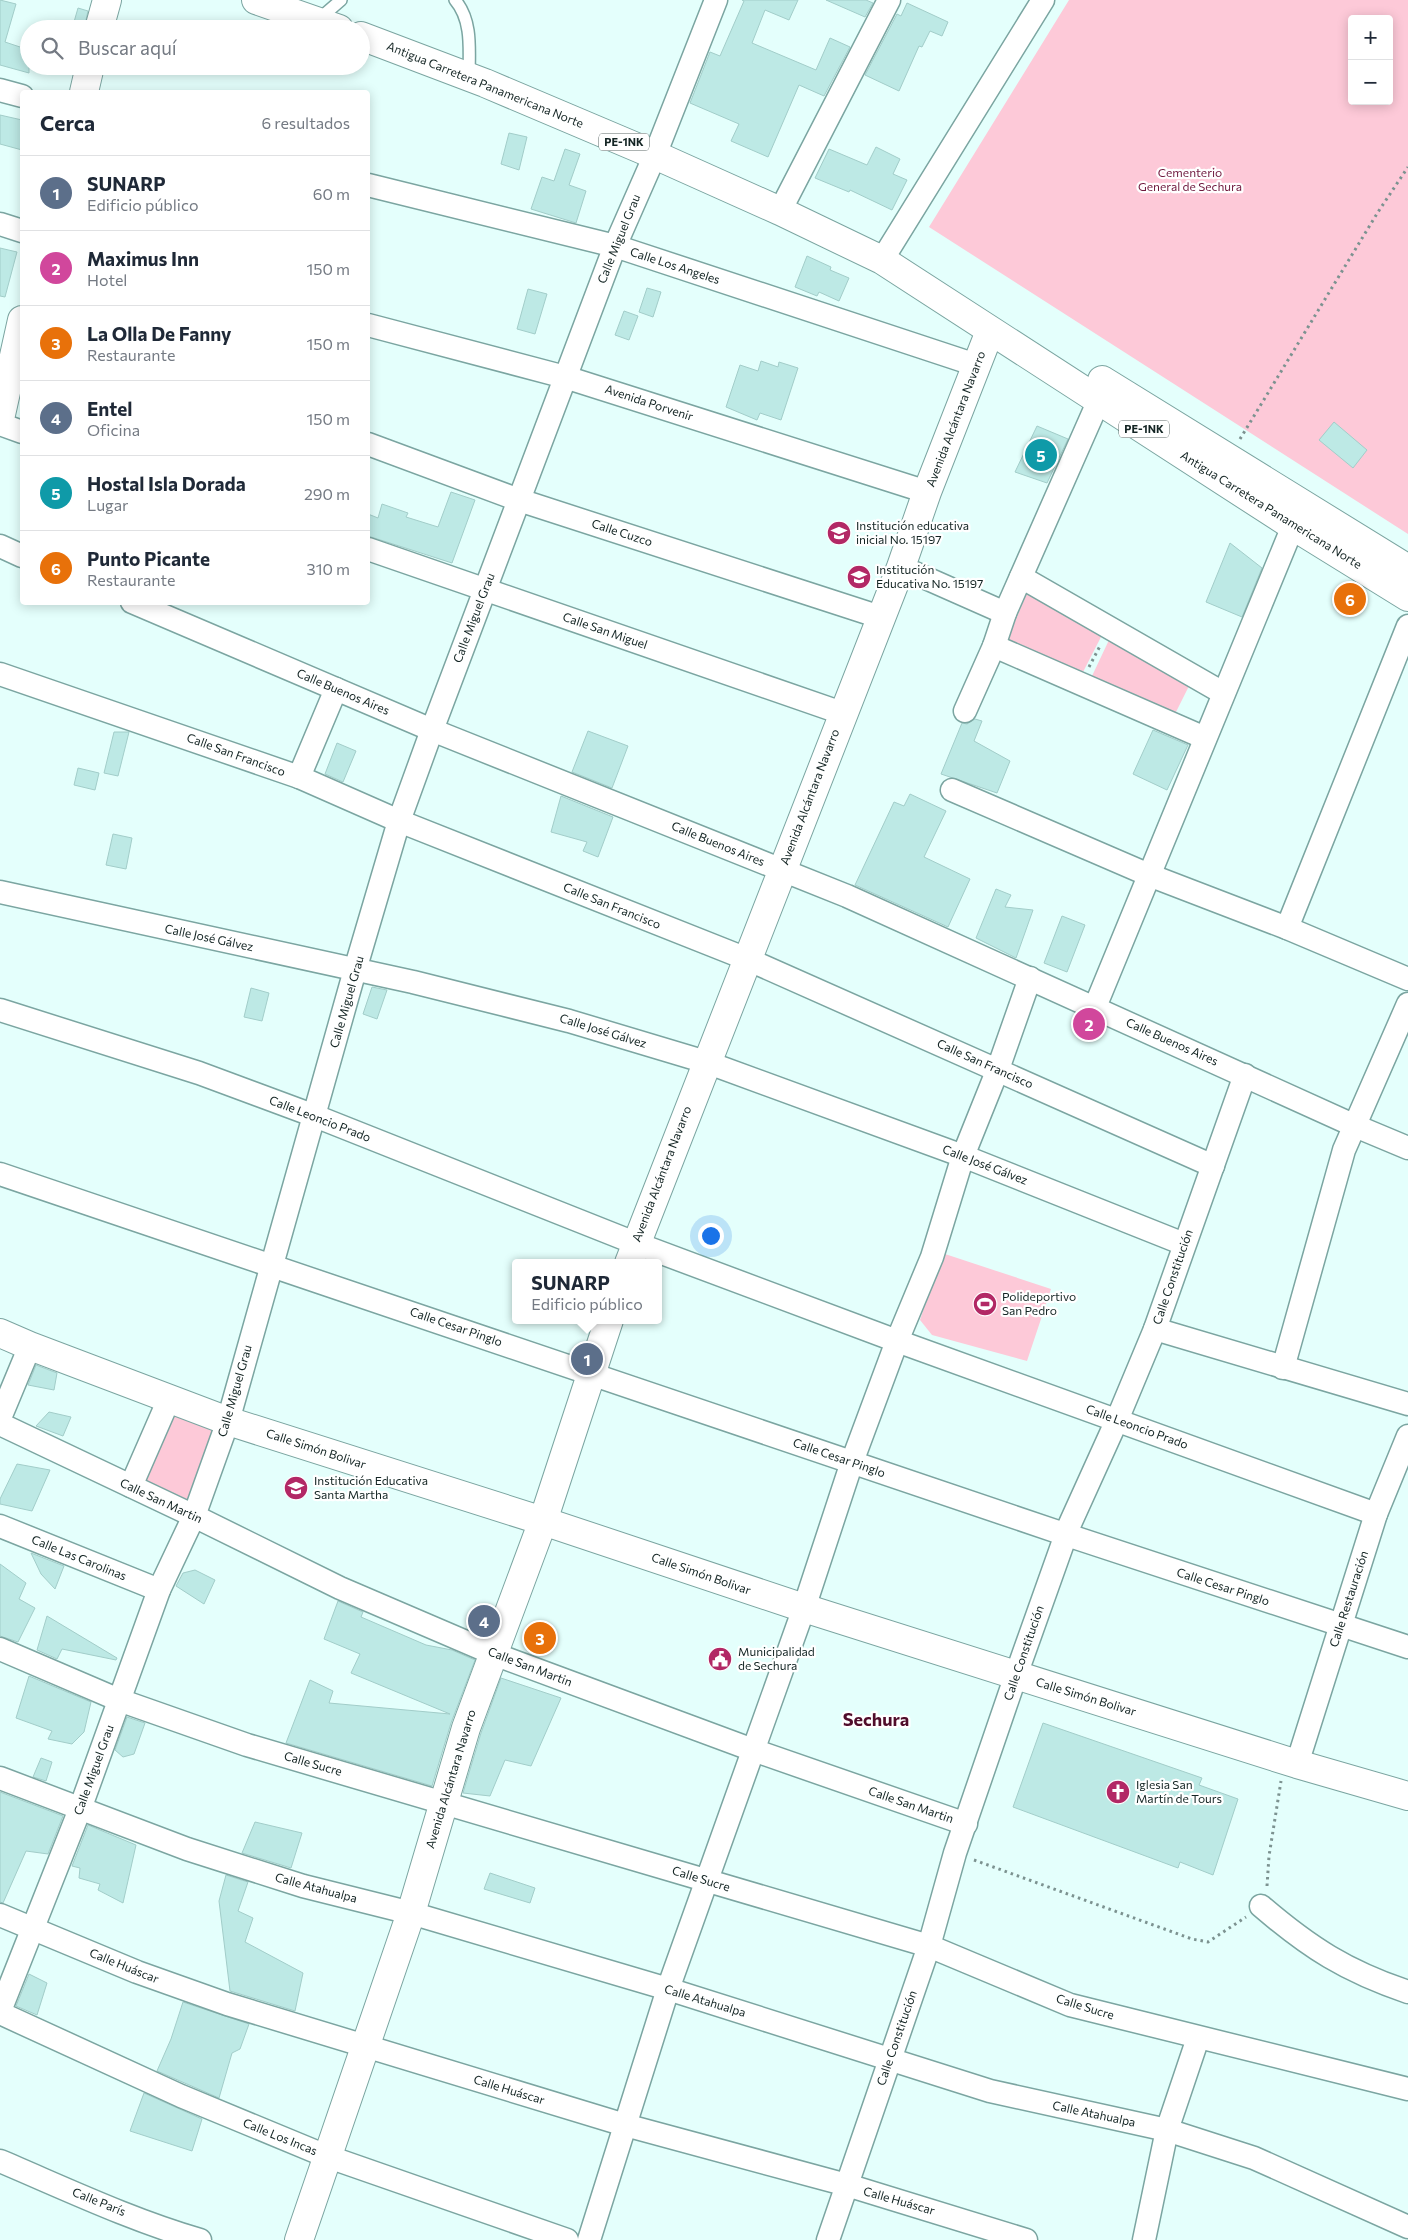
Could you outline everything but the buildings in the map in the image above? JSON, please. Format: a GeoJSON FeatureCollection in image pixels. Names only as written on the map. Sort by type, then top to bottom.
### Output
{"type":"FeatureCollection","features":[{"type":"Feature","properties":{"kind":"street"},"geometry":{"type":"LineString","coordinates":[[101,20],[107,0]]}},
{"type":"Feature","properties":{"kind":"street"},"geometry":{"type":"LineString","coordinates":[[256,0],[314,20]]}},
{"type":"Feature","properties":{"kind":"street","name":"Calle Miguel Grau"},"geometry":{"type":"LineString","coordinates":[[0,2012],[80,1809],[159,1590],[194,1516],[228,1421],[355,970],[400,821],[432,730],[615,246],[655,155],[716,0]]}},
{"type":"Feature","properties":{"kind":"street"},"geometry":{"type":"LineString","coordinates":[[780,211],[889,0]]}},
{"type":"Feature","properties":{"kind":"street"},"geometry":{"type":"LineString","coordinates":[[882,260],[1043,0]]}},
{"type":"Feature","properties":{"kind":"street","name":"Antigua Carretera Panamericana Norte"},"geometry":{"type":"LineString","coordinates":[[370,39],[469,77],[655,155],[780,211],[882,260],[1099,400],[1299,516],[1408,569]]}},
{"type":"Feature","properties":{"kind":"street"},"geometry":{"type":"LineString","coordinates":[[84,90],[88,75]]}},
{"type":"Feature","properties":{"kind":"street"},"geometry":{"type":"LineString","coordinates":[[0,90],[20,95]]}},
{"type":"Feature","properties":{"kind":"street","name":"Calle Los Angeles"},"geometry":{"type":"LineString","coordinates":[[370,185],[615,246],[976,365]]}},
{"type":"Feature","properties":{"kind":"street"},"geometry":{"type":"LineString","coordinates":[[0,224],[20,230]]}},
{"type":"Feature","properties":{"kind":"street","name":"Antigua Carretera Panamericana Norte"},"geometry":{"type":"LineString","coordinates":[[882,260],[912,263],[1299,516],[1408,597]]}},
{"type":"Feature","properties":{"kind":"street","name":"Avenida Porvenir"},"geometry":{"type":"LineString","coordinates":[[370,326],[565,377],[927,492]]}},
{"type":"Feature","properties":{"kind":"street","name":"Avenida Alcántara Navarro"},"geometry":{"type":"LineString","coordinates":[[632,1253],[880,616],[901,567],[927,492],[990,331]]}},
{"type":"Feature","properties":{"kind":"street"},"geometry":{"type":"LineString","coordinates":[[0,419],[20,334]]}},
{"type":"Feature","properties":{"kind":"street"},"geometry":{"type":"LineString","coordinates":[[965,711],[994,646],[1005,613],[1099,400]]}},
{"type":"Feature","properties":{"kind":"street"},"geometry":{"type":"LineString","coordinates":[[0,424],[20,431]]}},
{"type":"Feature","properties":{"kind":"street","name":"Calle Cuzco"},"geometry":{"type":"LineString","coordinates":[[370,445],[519,500],[880,616]]}},
{"type":"Feature","properties":{"kind":"street"},"geometry":{"type":"LineString","coordinates":[[1095,1007],[1223,693],[1299,516]]}},
{"type":"Feature","properties":{"kind":"street"},"geometry":{"type":"LineString","coordinates":[[0,546],[20,555]]}},
{"type":"Feature","properties":{"kind":"street","name":"Calle San Miguel"},"geometry":{"type":"LineString","coordinates":[[370,550],[842,713]]}},
{"type":"Feature","properties":{"kind":"street"},"geometry":{"type":"LineString","coordinates":[[901,567],[1005,613]]}},
{"type":"Feature","properties":{"kind":"street"},"geometry":{"type":"LineString","coordinates":[[1021,577],[1223,693]]}},
{"type":"Feature","properties":{"kind":"street","name":"Calle Buenos Aires"},"geometry":{"type":"LineString","coordinates":[[139,605],[432,730],[847,896],[1245,1075],[1353,1126],[1408,1148]]}},
{"type":"Feature","properties":{"kind":"street"},"geometry":{"type":"LineString","coordinates":[[1287,928],[1408,626]]}},
{"type":"Feature","properties":{"kind":"street"},"geometry":{"type":"LineString","coordinates":[[994,646],[1205,738]]}},
{"type":"Feature","properties":{"kind":"street","name":"Calle San Francisco"},"geometry":{"type":"LineString","coordinates":[[0,674],[299,777],[400,821],[747,959],[998,1069],[1212,1166]]}},
{"type":"Feature","properties":{"kind":"street"},"geometry":{"type":"LineString","coordinates":[[299,777],[336,689]]}},
{"type":"Feature","properties":{"kind":"street"},"geometry":{"type":"LineString","coordinates":[[952,790],[1149,875],[1287,928],[1408,980]]}},
{"type":"Feature","properties":{"kind":"street","name":"Calle José Gálvez"},"geometry":{"type":"LineString","coordinates":[[0,892],[413,982],[569,1021],[706,1062],[963,1156],[1184,1244]]}},
{"type":"Feature","properties":{"kind":"street"},"geometry":{"type":"LineString","coordinates":[[589,2240],[668,1989],[804,1608],[852,1462],[897,1341],[932,1257],[963,1156],[998,1069],[1030,978]]}},
{"type":"Feature","properties":{"kind":"street"},"geometry":{"type":"LineString","coordinates":[[1283,1368],[1344,1150],[1408,1004]]}},
{"type":"Feature","properties":{"kind":"street","name":"Calle Leoncio Prado"},"geometry":{"type":"LineString","coordinates":[[0,1010],[190,1070],[315,1116],[632,1253],[650,1259]]}},
{"type":"Feature","properties":{"kind":"street","name":"Calle Constitución"},"geometry":{"type":"LineString","coordinates":[[828,2240],[928,1946],[955,1852],[1066,1535],[1155,1329],[1245,1075]]}},
{"type":"Feature","properties":{"kind":"street","name":"Calle Cesar Pinglo"},"geometry":{"type":"LineString","coordinates":[[0,1174],[272,1264],[1066,1535],[1408,1647]]}},
{"type":"Feature","properties":{"kind":"street","name":"Calle Leoncio Prado"},"geometry":{"type":"LineString","coordinates":[[662,1263],[897,1341],[1376,1514]]}},
{"type":"Feature","properties":{"kind":"street","name":"Avenida Alcántara Navarro"},"geometry":{"type":"LineString","coordinates":[[298,2240],[411,1913],[466,1728],[543,1521],[608,1324]]}},
{"type":"Feature","properties":{"kind":"street"},"geometry":{"type":"LineString","coordinates":[[1155,1329],[1408,1404]]}},
{"type":"Feature","properties":{"kind":"street","name":"Calle Simón Bolivar"},"geometry":{"type":"LineString","coordinates":[[0,1332],[30,1346],[228,1421],[543,1521],[804,1608],[1290,1762],[1408,1796]]}},
{"type":"Feature","properties":{"kind":"street"},"geometry":{"type":"LineString","coordinates":[[0,1418],[30,1346]]}},
{"type":"Feature","properties":{"kind":"street"},"geometry":{"type":"LineString","coordinates":[[131,1486],[168,1399]]}},
{"type":"Feature","properties":{"kind":"street","name":"Calle San Martin"},"geometry":{"type":"LineString","coordinates":[[0,1424],[340,1588],[494,1654],[753,1750],[966,1824]]}},
{"type":"Feature","properties":{"kind":"street","name":"Calle Restauración"},"geometry":{"type":"LineString","coordinates":[[1290,1762],[1340,1626],[1376,1514],[1408,1436]]}},
{"type":"Feature","properties":{"kind":"street","name":"Calle Las Carolinas"},"geometry":{"type":"LineString","coordinates":[[0,1526],[159,1590]]}},
{"type":"Feature","properties":{"kind":"street","name":"Calle Sucre"},"geometry":{"type":"LineString","coordinates":[[0,1649],[119,1700],[247,1744],[928,1946],[1070,2005],[1408,2089]]}},
{"type":"Feature","properties":{"kind":"street","name":"Calle Atahualpa"},"geometry":{"type":"LineString","coordinates":[[0,1778],[187,1849],[285,1880],[411,1913],[668,1989],[990,2091],[1167,2130],[1254,2158],[1408,2227]]}},
{"type":"Feature","properties":{"kind":"street"},"geometry":{"type":"LineString","coordinates":[[1260,1906],[1295,1935],[1322,1953],[1355,1972],[1408,1992]]}},
{"type":"Feature","properties":{"kind":"street","name":"Calle Huáscar"},"geometry":{"type":"LineString","coordinates":[[0,1916],[136,1972],[227,2004],[625,2125],[847,2185],[1026,2240]]}},
{"type":"Feature","properties":{"kind":"street","name":"Calle Los Incas"},"geometry":{"type":"LineString","coordinates":[[0,2012],[180,2096],[326,2156],[567,2240]]}},
{"type":"Feature","properties":{"kind":"street"},"geometry":{"type":"LineString","coordinates":[[1144,2240],[1167,2130],[1198,2038]]}},
{"type":"Feature","properties":{"kind":"street","name":"Calle París"},"geometry":{"type":"LineString","coordinates":[[0,2161],[126,2214],[200,2240]]}},
{"type":"Feature","properties":{"kind":"lane"},"geometry":{"type":"LineString","coordinates":[[331,20],[341,0]]}},
{"type":"Feature","properties":{"kind":"lane"},"geometry":{"type":"LineString","coordinates":[[456,0],[469,32],[469,77]]}},
{"type":"Feature","properties":{"kind":"path"},"geometry":{"type":"LineString","coordinates":[[1249,424],[1378,212],[1408,167]]}},
{"type":"Feature","properties":{"kind":"path"},"geometry":{"type":"LineString","coordinates":[[1081,684],[1109,628]]}},
{"type":"Feature","properties":{"kind":"path"},"geometry":{"type":"LineString","coordinates":[[955,1852],[1192,1939],[1208,1942],[1260,1906],[1268,1885],[1270,1847],[1290,1762]]}},
{"type":"Feature","properties":{"kind":"green space","name":"Cementerio General de Sechura"},"geometry":{"type":"Polygon","coordinates":[[[1069,0],[1408,0],[1408,534],[929,227],[1069,0]]]}},
{"type":"Feature","properties":{"kind":"green space"},"geometry":{"type":"Polygon","coordinates":[[[1027,593],[1102,635],[1082,674],[1006,642],[1027,593]]]}},
{"type":"Feature","properties":{"kind":"green space"},"geometry":{"type":"Polygon","coordinates":[[[1109,640],[1190,684],[1174,716],[1092,676],[1109,640]]]}},
{"type":"Feature","properties":{"kind":"green space","name":"Polideportivo San Pedro"},"geometry":{"type":"Polygon","coordinates":[[[942,1253],[1051,1289],[1027,1361],[932,1335],[920,1320],[942,1253]]]}},
{"type":"Feature","properties":{"kind":"green space"},"geometry":{"type":"Polygon","coordinates":[[[173,1414],[218,1430],[192,1503],[146,1482],[173,1414]]]}},
{"type":"Feature","properties":{"kind":"place","name":"Hostal Isla Dorada"},"geometry":{"type":"Point","coordinates":[1041,455]}},
{"type":"Feature","properties":{"kind":"place","name":"Institución educativa inicial No. 15197"},"geometry":{"type":"Point","coordinates":[839,533]}},
{"type":"Feature","properties":{"kind":"place","name":"Institución Educativa No. 15197"},"geometry":{"type":"Point","coordinates":[859,577]}},
{"type":"Feature","properties":{"kind":"place","name":"Punto Picante"},"geometry":{"type":"Point","coordinates":[1350,599]}},
{"type":"Feature","properties":{"kind":"place","name":"Maximus Inn"},"geometry":{"type":"Point","coordinates":[1089,1024]}},
{"type":"Feature","properties":{"kind":"place","name":"Polideportivo San Pedro"},"geometry":{"type":"Point","coordinates":[985,1304]}},
{"type":"Feature","properties":{"kind":"place","name":"SUNARP"},"geometry":{"type":"Point","coordinates":[587,1359]}},
{"type":"Feature","properties":{"kind":"place","name":"Institución Educativa Santa Martha"},"geometry":{"type":"Point","coordinates":[296,1488]}},
{"type":"Feature","properties":{"kind":"place","name":"Entel"},"geometry":{"type":"Point","coordinates":[484,1621]}},
{"type":"Feature","properties":{"kind":"place","name":"La Olla De Fanny"},"geometry":{"type":"Point","coordinates":[540,1638]}},
{"type":"Feature","properties":{"kind":"place","name":"Municipalidad de Sechura"},"geometry":{"type":"Point","coordinates":[720,1659]}},
{"type":"Feature","properties":{"kind":"place","name":"Iglesia San Martín de Tours"},"geometry":{"type":"Point","coordinates":[1118,1792]}},
{"type":"Feature","properties":{"kind":"district","name":"Sechura"},"geometry":{"type":"Point","coordinates":[876,1720]}}]}
